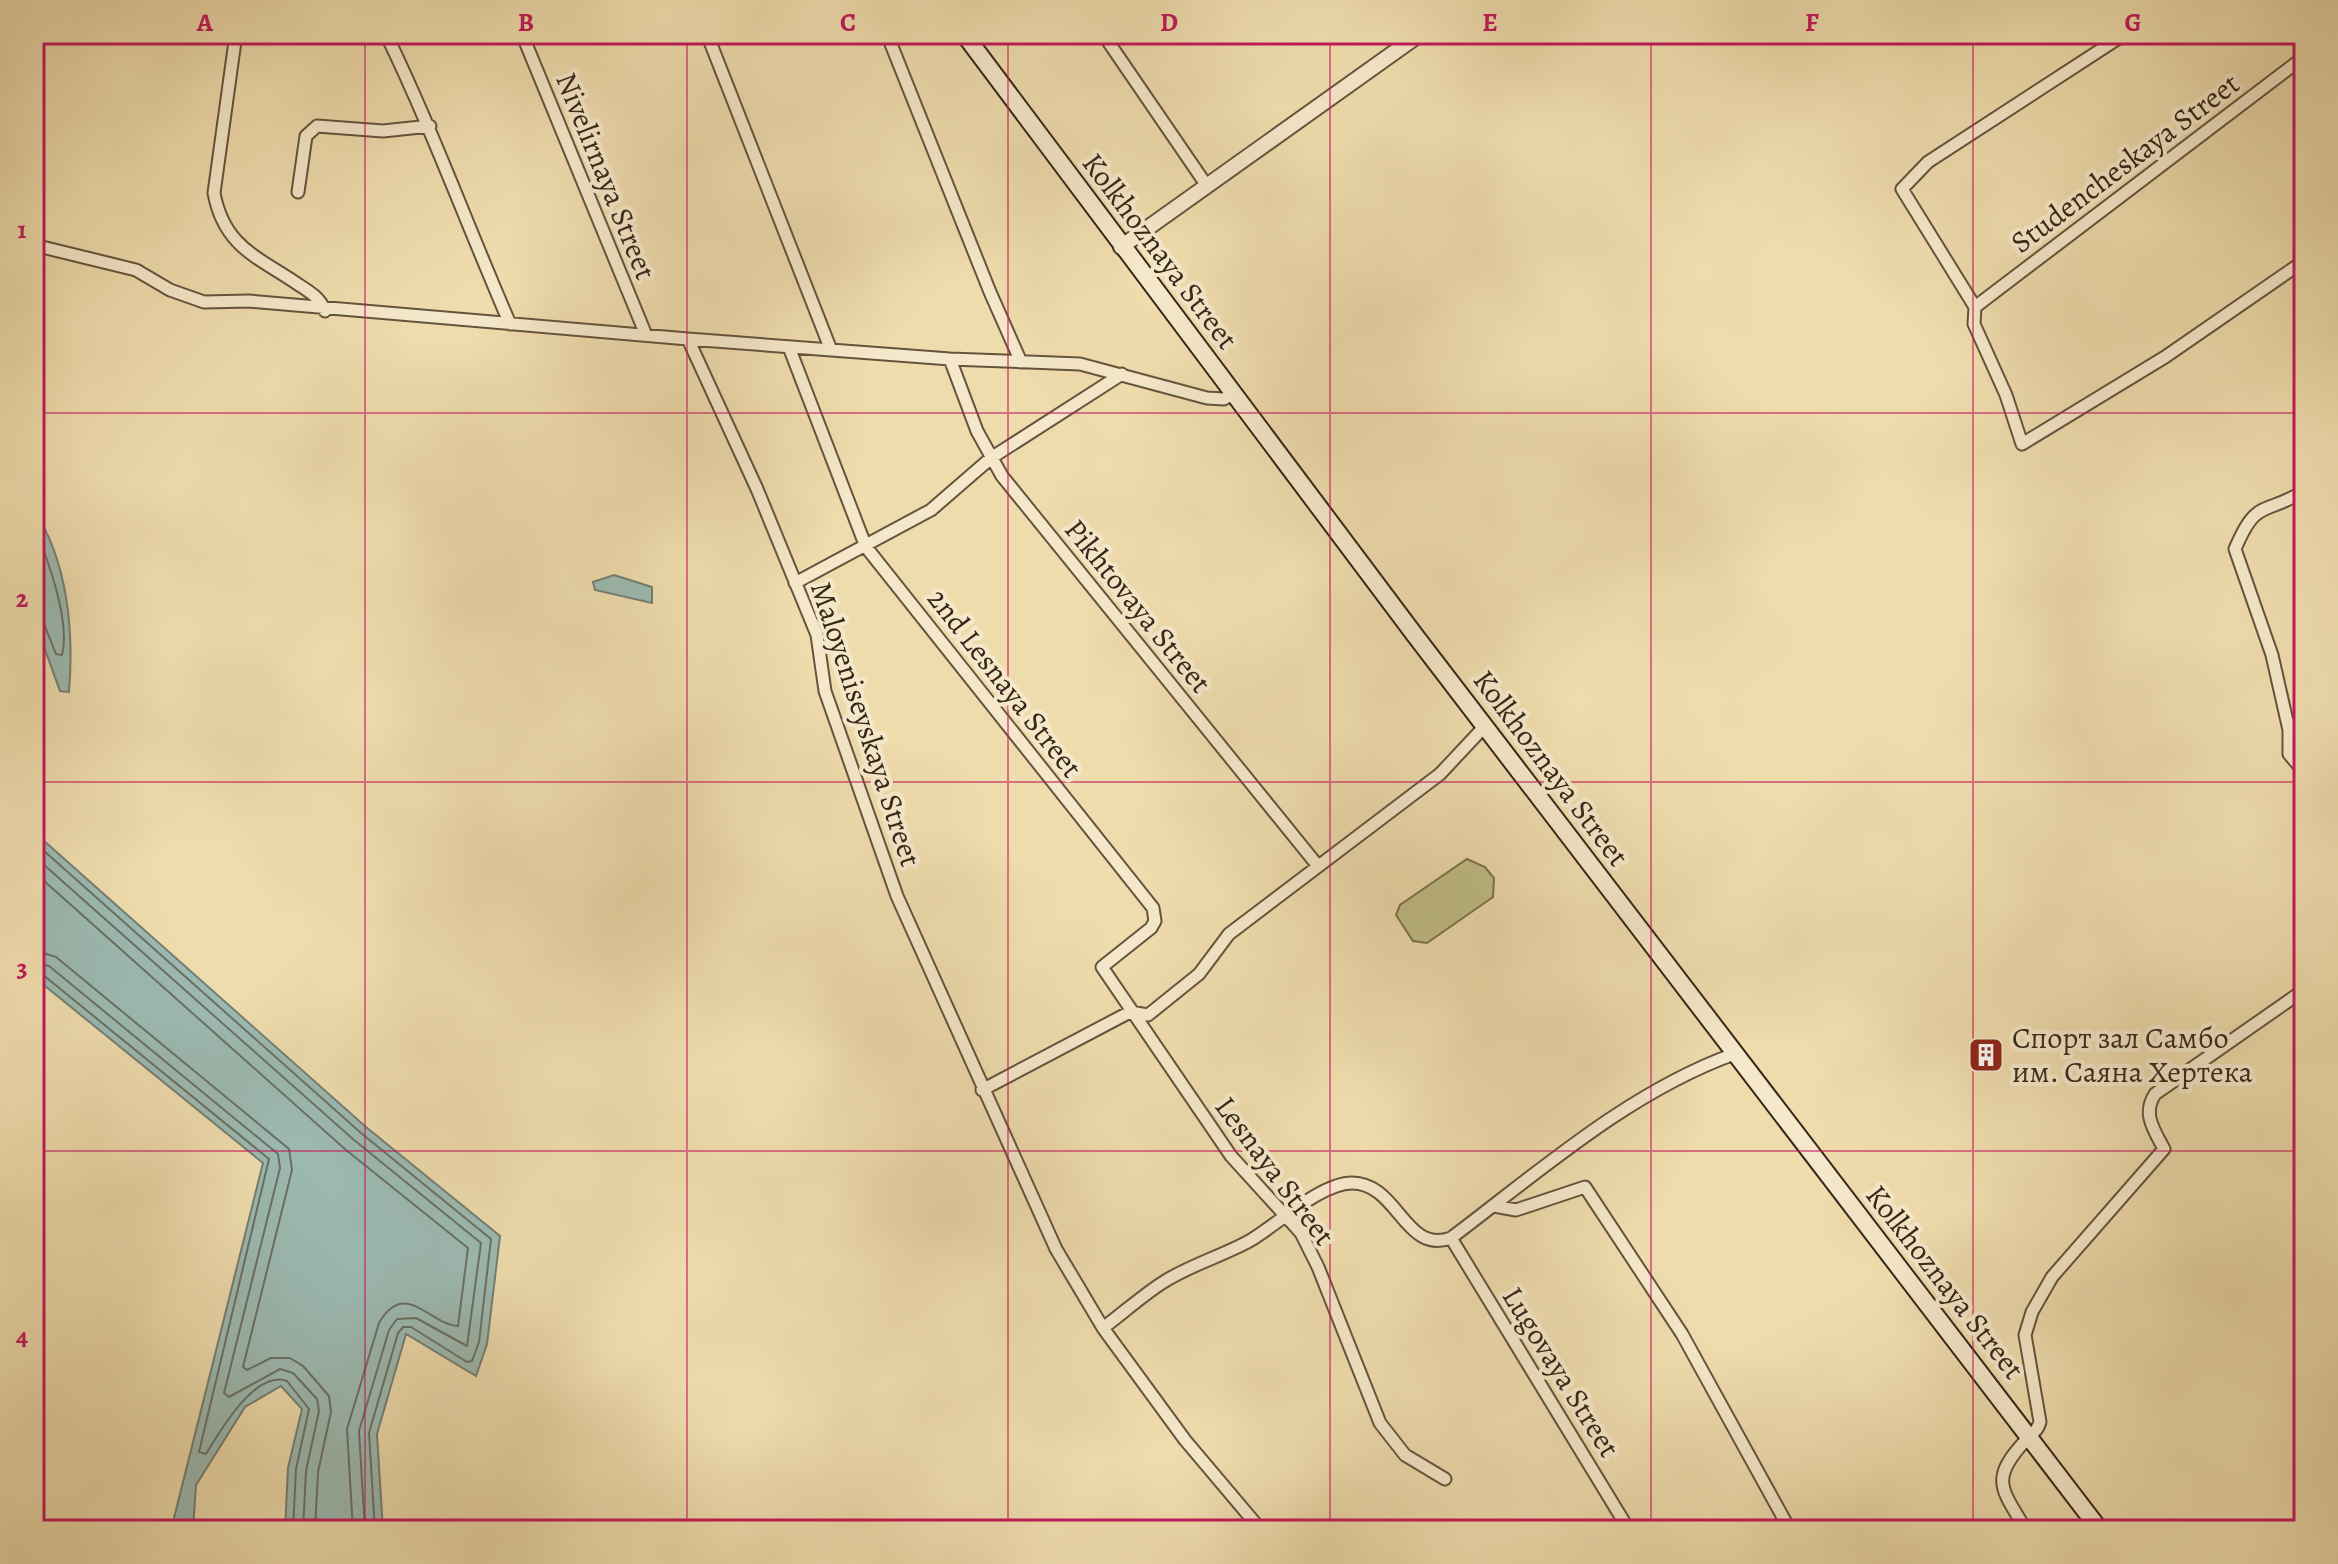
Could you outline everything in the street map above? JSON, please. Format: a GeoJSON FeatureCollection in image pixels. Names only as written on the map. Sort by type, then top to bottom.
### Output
{"type":"FeatureCollection","features":[{"type":"Feature","properties":{"kind":"main road","name":"Kolkhoznaya Street"},"geometry":{"type":"LineString","coordinates":[[964,34],[1121,247],[2100,1530]]}},
{"type":"Feature","properties":{"kind":"street"},"geometry":{"type":"LineString","coordinates":[[236,34],[214,193],[218,213],[225,229],[236,242],[309,292],[325,311]]}},
{"type":"Feature","properties":{"kind":"street"},"geometry":{"type":"LineString","coordinates":[[386,34],[430,126],[454,195],[510,324]]}},
{"type":"Feature","properties":{"kind":"street","name":"Nivelirnaya Street"},"geometry":{"type":"LineString","coordinates":[[522,34],[646,335]]}},
{"type":"Feature","properties":{"kind":"street"},"geometry":{"type":"LineString","coordinates":[[707,34],[831,350]]}},
{"type":"Feature","properties":{"kind":"street"},"geometry":{"type":"LineString","coordinates":[[887,34],[1021,362]]}},
{"type":"Feature","properties":{"kind":"street"},"geometry":{"type":"LineString","coordinates":[[1103,34],[1207,186]]}},
{"type":"Feature","properties":{"kind":"street"},"geometry":{"type":"LineString","coordinates":[[1121,247],[1420,34]]}},
{"type":"Feature","properties":{"kind":"street"},"geometry":{"type":"LineString","coordinates":[[2125,34],[1928,162],[1902,189],[1975,307],[1974,324],[2006,395],[2022,444],[2165,357],[2304,261]]}},
{"type":"Feature","properties":{"kind":"street","name":"Studencheskaya Street"},"geometry":{"type":"LineString","coordinates":[[1975,307],[2304,57]]}},
{"type":"Feature","properties":{"kind":"street"},"geometry":{"type":"LineString","coordinates":[[298,192],[306,136],[317,126],[383,131],[430,126]]}},
{"type":"Feature","properties":{"kind":"street"},"geometry":{"type":"LineString","coordinates":[[34,245],[136,270],[170,290],[204,302],[249,301],[325,311],[950,359],[1080,364],[1207,398],[1224,399],[1233,394]]}},
{"type":"Feature","properties":{"kind":"street","name":"Maloyeniseyskaya Street"},"geometry":{"type":"LineString","coordinates":[[688,339],[757,489],[817,635],[825,691],[897,896],[1056,1249],[1103,1328],[1185,1440],[1261,1530]]}},
{"type":"Feature","properties":{"kind":"street","name":"2nd Lesnaya Street"},"geometry":{"type":"LineString","coordinates":[[789,347],[866,547],[1153,908],[1155,921],[1151,928],[1102,967],[1130,1012]]}},
{"type":"Feature","properties":{"kind":"street","name":"Pikhtovaya Street"},"geometry":{"type":"LineString","coordinates":[[950,359],[991,458],[1318,866]]}},
{"type":"Feature","properties":{"kind":"street"},"geometry":{"type":"LineString","coordinates":[[795,583],[931,510],[991,458],[1122,374]]}},
{"type":"Feature","properties":{"kind":"street"},"geometry":{"type":"LineString","coordinates":[[2304,491],[2290,500],[2260,508],[2245,525],[2235,549],[2243,577],[2260,613],[2289,730],[2289,754],[2304,772]]}},
{"type":"Feature","properties":{"kind":"street"},"geometry":{"type":"LineString","coordinates":[[2289,730],[2304,716]]}},
{"type":"Feature","properties":{"kind":"street"},"geometry":{"type":"LineString","coordinates":[[982,1090],[1130,1012],[1148,1015],[1173,997],[1199,974],[1229,934],[1440,774],[1485,726]]}},
{"type":"Feature","properties":{"kind":"street"},"geometry":{"type":"LineString","coordinates":[[2026,1530],[2004,1493],[2002,1479],[2004,1464],[2029,1436],[2038,1431],[2040,1422],[2025,1335],[2032,1312],[2052,1277],[2164,1149],[2149,1116],[2148,1105],[2165,1085],[2304,990]]}},
{"type":"Feature","properties":{"kind":"street","name":"Lesnaya Street"},"geometry":{"type":"LineString","coordinates":[[1130,1012],[1231,1156],[1301,1233],[1318,1267],[1380,1423],[1405,1455],[1445,1479]]}},
{"type":"Feature","properties":{"kind":"street"},"geometry":{"type":"LineString","coordinates":[[1103,1328],[1164,1281],[1250,1240],[1285,1214],[1350,1182],[1373,1187],[1384,1195],[1420,1238],[1430,1243],[1451,1238],[1628,1107],[1694,1069],[1734,1054]]}},
{"type":"Feature","properties":{"kind":"street"},"geometry":{"type":"LineString","coordinates":[[1494,1206],[1516,1210],[1585,1187],[1682,1334],[1790,1530]]}},
{"type":"Feature","properties":{"kind":"street","name":"Lugovaya Street"},"geometry":{"type":"LineString","coordinates":[[1451,1238],[1629,1530]]}},
{"type":"Feature","properties":{"kind":"shaded area"},"geometry":{"type":"Polygon","coordinates":[[[1467,859],[1485,867],[1494,878],[1493,897],[1427,943],[1413,941],[1396,915],[1400,905],[1467,859]]]}},
{"type":"Feature","properties":{"kind":"water"},"geometry":{"type":"Polygon","coordinates":[[[34,510],[55,552],[66,598],[70,646],[69,692],[60,691],[34,619],[34,510]]]}},
{"type":"Feature","properties":{"kind":"water"},"geometry":{"type":"Polygon","coordinates":[[[614,575],[652,587],[652,603],[595,590],[593,582],[614,575]]]}},
{"type":"Feature","properties":{"kind":"water"},"geometry":{"type":"Polygon","coordinates":[[[34,832],[366,1127],[500,1236],[487,1344],[476,1376],[406,1334],[377,1434],[383,1530],[285,1530],[288,1468],[302,1409],[281,1386],[245,1407],[196,1485],[193,1530],[171,1530],[263,1163],[34,977],[34,832]]]}},
{"type":"Feature","properties":{"kind":"place","name":"Спорт зал Самбо им. Саяна Хертека"},"geometry":{"type":"Point","coordinates":[1986,1055]}}]}
